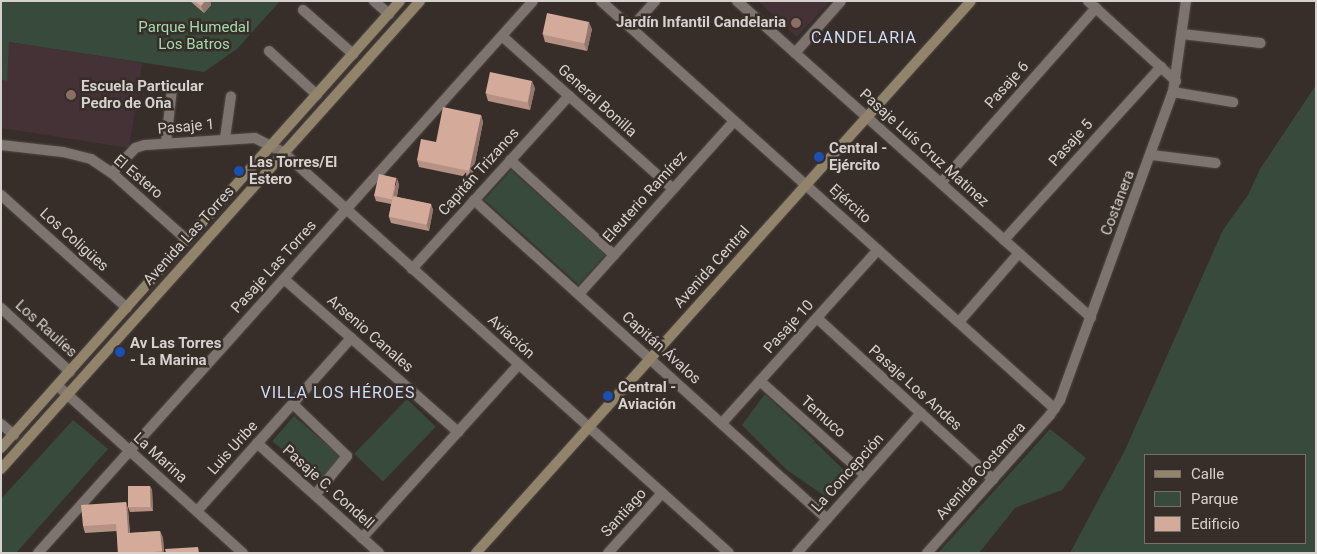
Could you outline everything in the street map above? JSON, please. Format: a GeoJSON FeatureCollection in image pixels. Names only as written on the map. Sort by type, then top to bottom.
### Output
{"type":"FeatureCollection","features":[{"type":"Feature","properties":{"kind":"street"},"geometry":{"type":"LineString","coordinates":[[374,1],[389,14]]}},
{"type":"Feature","properties":{"kind":"street","name":"Avenida Las Torres"},"geometry":{"type":"LineString","coordinates":[[1,448],[400,1]]}},
{"type":"Feature","properties":{"kind":"street","name":"Avenida Las Torres"},"geometry":{"type":"LineString","coordinates":[[1,469],[420,1]]}},
{"type":"Feature","properties":{"kind":"street","name":"Pasaje Las Torres"},"geometry":{"type":"LineString","coordinates":[[38,553],[533,1]]}},
{"type":"Feature","properties":{"kind":"street","name":"Ejército"},"geometry":{"type":"LineString","coordinates":[[601,1],[1055,409]]}},
{"type":"Feature","properties":{"kind":"street"},"geometry":{"type":"LineString","coordinates":[[631,28],[655,1]]}},
{"type":"Feature","properties":{"kind":"street","name":"Pasaje Luís Cruz Matinez"},"geometry":{"type":"LineString","coordinates":[[738,1],[1091,317]]}},
{"type":"Feature","properties":{"kind":"street"},"geometry":{"type":"LineString","coordinates":[[795,53],[841,1]]}},
{"type":"Feature","properties":{"kind":"street","name":"Avenida Central"},"geometry":{"type":"LineString","coordinates":[[476,553],[971,1]]}},
{"type":"Feature","properties":{"kind":"street","name":"Costanera"},"geometry":{"type":"LineString","coordinates":[[1055,409],[1152,155],[1173,92],[1186,1]]}},
{"type":"Feature","properties":{"kind":"street"},"geometry":{"type":"LineString","coordinates":[[1092,5],[1176,80]]}},
{"type":"Feature","properties":{"kind":"street","name":"Pasaje 6"},"geometry":{"type":"LineString","coordinates":[[941,183],[1092,5]]}},
{"type":"Feature","properties":{"kind":"street"},"geometry":{"type":"LineString","coordinates":[[303,10],[353,54]]}},
{"type":"Feature","properties":{"kind":"street"},"geometry":{"type":"LineString","coordinates":[[1182,34],[1260,43]]}},
{"type":"Feature","properties":{"kind":"street","name":"General Bonilla"},"geometry":{"type":"LineString","coordinates":[[502,36],[672,189]]}},
{"type":"Feature","properties":{"kind":"street"},"geometry":{"type":"LineString","coordinates":[[269,51],[317,95]]}},
{"type":"Feature","properties":{"kind":"street","name":"Pasaje 5"},"geometry":{"type":"LineString","coordinates":[[1004,240],[1161,67]]}},
{"type":"Feature","properties":{"kind":"street"},"geometry":{"type":"LineString","coordinates":[[166,143],[172,89]]}},
{"type":"Feature","properties":{"kind":"street"},"geometry":{"type":"LineString","coordinates":[[1173,92],[1233,102]]}},
{"type":"Feature","properties":{"kind":"street"},"geometry":{"type":"LineString","coordinates":[[225,138],[231,96]]}},
{"type":"Feature","properties":{"kind":"street","name":"Capitán Trizanos"},"geometry":{"type":"LineString","coordinates":[[412,269],[569,96]]}},
{"type":"Feature","properties":{"kind":"street","name":"Eleuterio Ramírez"},"geometry":{"type":"LineString","coordinates":[[578,294],[734,121]]}},
{"type":"Feature","properties":{"kind":"street","name":"Pasaje 1"},"geometry":{"type":"LineString","coordinates":[[112,173],[135,148],[166,143],[225,138],[255,138],[271,146]]}},
{"type":"Feature","properties":{"kind":"street","name":"El Estero"},"geometry":{"type":"LineString","coordinates":[[1,145],[72,153],[112,173],[188,240]]}},
{"type":"Feature","properties":{"kind":"street","name":"Aviación"},"geometry":{"type":"LineString","coordinates":[[271,146],[284,153],[729,553]]}},
{"type":"Feature","properties":{"kind":"street"},"geometry":{"type":"LineString","coordinates":[[1152,155],[1215,163]]}},
{"type":"Feature","properties":{"kind":"street"},"geometry":{"type":"LineString","coordinates":[[510,160],[614,254]]}},
{"type":"Feature","properties":{"kind":"street","name":"Los Coligües"},"geometry":{"type":"LineString","coordinates":[[1,195],[126,308]]}},
{"type":"Feature","properties":{"kind":"street","name":"Capitán Ávalos"},"geometry":{"type":"LineString","coordinates":[[474,200],[827,518]]}},
{"type":"Feature","properties":{"kind":"street","name":"Pasaje 10"},"geometry":{"type":"LineString","coordinates":[[722,423],[878,250]]}},
{"type":"Feature","properties":{"kind":"street"},"geometry":{"type":"LineString","coordinates":[[958,322],[1019,253]]}},
{"type":"Feature","properties":{"kind":"street","name":"Arsenio Canales"},"geometry":{"type":"LineString","coordinates":[[284,279],[458,432]]}},
{"type":"Feature","properties":{"kind":"street","name":"Los Raulíes"},"geometry":{"type":"LineString","coordinates":[[1,308],[70,372]]}},
{"type":"Feature","properties":{"kind":"street","name":"Pasaje Los Andes"},"geometry":{"type":"LineString","coordinates":[[817,318],[993,479]]}},
{"type":"Feature","properties":{"kind":"street","name":"Luis Uribe"},"geometry":{"type":"LineString","coordinates":[[197,511],[351,338]]}},
{"type":"Feature","properties":{"kind":"street"},"geometry":{"type":"LineString","coordinates":[[362,538],[518,364]]}},
{"type":"Feature","properties":{"kind":"street","name":"Temuco"},"geometry":{"type":"LineString","coordinates":[[760,381],[865,475]]}},
{"type":"Feature","properties":{"kind":"street","name":"La Marina"},"geometry":{"type":"LineString","coordinates":[[58,386],[243,553]]}},
{"type":"Feature","properties":{"kind":"street"},"geometry":{"type":"LineString","coordinates":[[293,404],[346,453],[345,461],[316,495]]}},
{"type":"Feature","properties":{"kind":"street","name":"Avenida Costanera"},"geometry":{"type":"LineString","coordinates":[[928,553],[1055,409]]}},
{"type":"Feature","properties":{"kind":"street","name":"La Concepción"},"geometry":{"type":"LineString","coordinates":[[796,553],[921,413]]}},
{"type":"Feature","properties":{"kind":"street"},"geometry":{"type":"LineString","coordinates":[[1,424],[14,435]]}},
{"type":"Feature","properties":{"kind":"street","name":"Pasaje C. Condell"},"geometry":{"type":"LineString","coordinates":[[258,443],[379,553]]}},
{"type":"Feature","properties":{"kind":"street","name":"Santiago"},"geometry":{"type":"LineString","coordinates":[[608,553],[662,493]]}},
{"type":"Feature","properties":{"kind":"shaded area","name":"Jardín Infantil Candelaria"},"geometry":{"type":"Polygon","coordinates":[[[758,1],[830,1],[797,37],[758,1]]]}},
{"type":"Feature","properties":{"kind":"shaded area","name":"Escuela Particular Pedro de Oña"},"geometry":{"type":"Polygon","coordinates":[[[9,42],[142,63],[129,148],[1,128],[1,93],[9,42]]]}},
{"type":"Feature","properties":{"kind":"green space","name":"Parque Humedal Los Batros"},"geometry":{"type":"Polygon","coordinates":[[[1,1],[280,1],[237,49],[204,72],[9,42],[7,81],[1,80],[1,1]]]}},
{"type":"Feature","properties":{"kind":"green space"},"geometry":{"type":"Polygon","coordinates":[[[1316,85],[1316,553],[1070,553],[1125,450],[1223,230],[1248,195],[1260,169],[1316,85]]]}},
{"type":"Feature","properties":{"kind":"green space"},"geometry":{"type":"Polygon","coordinates":[[[511,170],[605,255],[579,285],[484,200],[511,170]]]}},
{"type":"Feature","properties":{"kind":"green space"},"geometry":{"type":"Polygon","coordinates":[[[765,394],[815,441],[809,447],[815,442],[850,476],[829,499],[787,470],[742,425],[765,394]]]}},
{"type":"Feature","properties":{"kind":"green space"},"geometry":{"type":"Polygon","coordinates":[[[407,399],[436,427],[383,481],[354,454],[407,399]]]}},
{"type":"Feature","properties":{"kind":"green space"},"geometry":{"type":"Polygon","coordinates":[[[294,416],[341,457],[319,482],[272,441],[294,416]]]}},
{"type":"Feature","properties":{"kind":"green space"},"geometry":{"type":"Polygon","coordinates":[[[73,420],[108,449],[16,553],[1,553],[1,499],[73,420]]]}},
{"type":"Feature","properties":{"kind":"green space"},"geometry":{"type":"Polygon","coordinates":[[[1050,429],[1086,458],[1062,490],[1015,508],[979,553],[938,553],[1050,429]]]}},
{"type":"Feature","properties":{"kind":"building"},"geometry":{"type":"Polygon","coordinates":[[[195,1],[205,1],[201,6],[195,1]]]}},
{"type":"Feature","properties":{"kind":"building"},"geometry":{"type":"Polygon","coordinates":[[[547,13],[589,22],[584,43],[542,35],[547,13]]]}},
{"type":"Feature","properties":{"kind":"building"},"geometry":{"type":"Polygon","coordinates":[[[490,72],[532,81],[527,102],[485,94],[490,72]]]}},
{"type":"Feature","properties":{"kind":"building"},"geometry":{"type":"Polygon","coordinates":[[[443,107],[481,115],[469,171],[417,160],[421,139],[436,142],[443,107]]]}},
{"type":"Feature","properties":{"kind":"building"},"geometry":{"type":"Polygon","coordinates":[[[379,174],[397,178],[392,199],[374,195],[379,174]]]}},
{"type":"Feature","properties":{"kind":"building"},"geometry":{"type":"Polygon","coordinates":[[[393,196],[431,204],[427,225],[389,217],[393,196]]]}},
{"type":"Feature","properties":{"kind":"building"},"geometry":{"type":"Polygon","coordinates":[[[128,486],[150,486],[150,507],[128,507],[128,486]]]}},
{"type":"Feature","properties":{"kind":"building"},"geometry":{"type":"Polygon","coordinates":[[[126,502],[128,533],[160,531],[162,551],[118,553],[116,524],[83,526],[81,505],[126,502]]]}},
{"type":"Feature","properties":{"kind":"building"},"geometry":{"type":"Polygon","coordinates":[[[198,547],[199,553],[166,553],[165,549],[198,547]]]}},
{"type":"Feature","properties":{"kind":"place","name":"Jardín Infantil Candelaria"},"geometry":{"type":"Point","coordinates":[796,23]}},
{"type":"Feature","properties":{"kind":"place","name":"Escuela Particular Pedro de Oña"},"geometry":{"type":"Point","coordinates":[71,95]}},
{"type":"Feature","properties":{"kind":"place","name":"Central - Ejército"},"geometry":{"type":"Point","coordinates":[819,157]}},
{"type":"Feature","properties":{"kind":"place","name":"Las Torres/El Estero"},"geometry":{"type":"Point","coordinates":[239,171]}},
{"type":"Feature","properties":{"kind":"place","name":"Av Las Torres - La Marina"},"geometry":{"type":"Point","coordinates":[120,352]}},
{"type":"Feature","properties":{"kind":"place","name":"Central - Aviación"},"geometry":{"type":"Point","coordinates":[608,396]}},
{"type":"Feature","properties":{"kind":"district","name":"CANDELARIA"},"geometry":{"type":"Point","coordinates":[864,38]}},
{"type":"Feature","properties":{"kind":"district","name":"VILLA LOS HÉROES"},"geometry":{"type":"Point","coordinates":[338,393]}}]}
